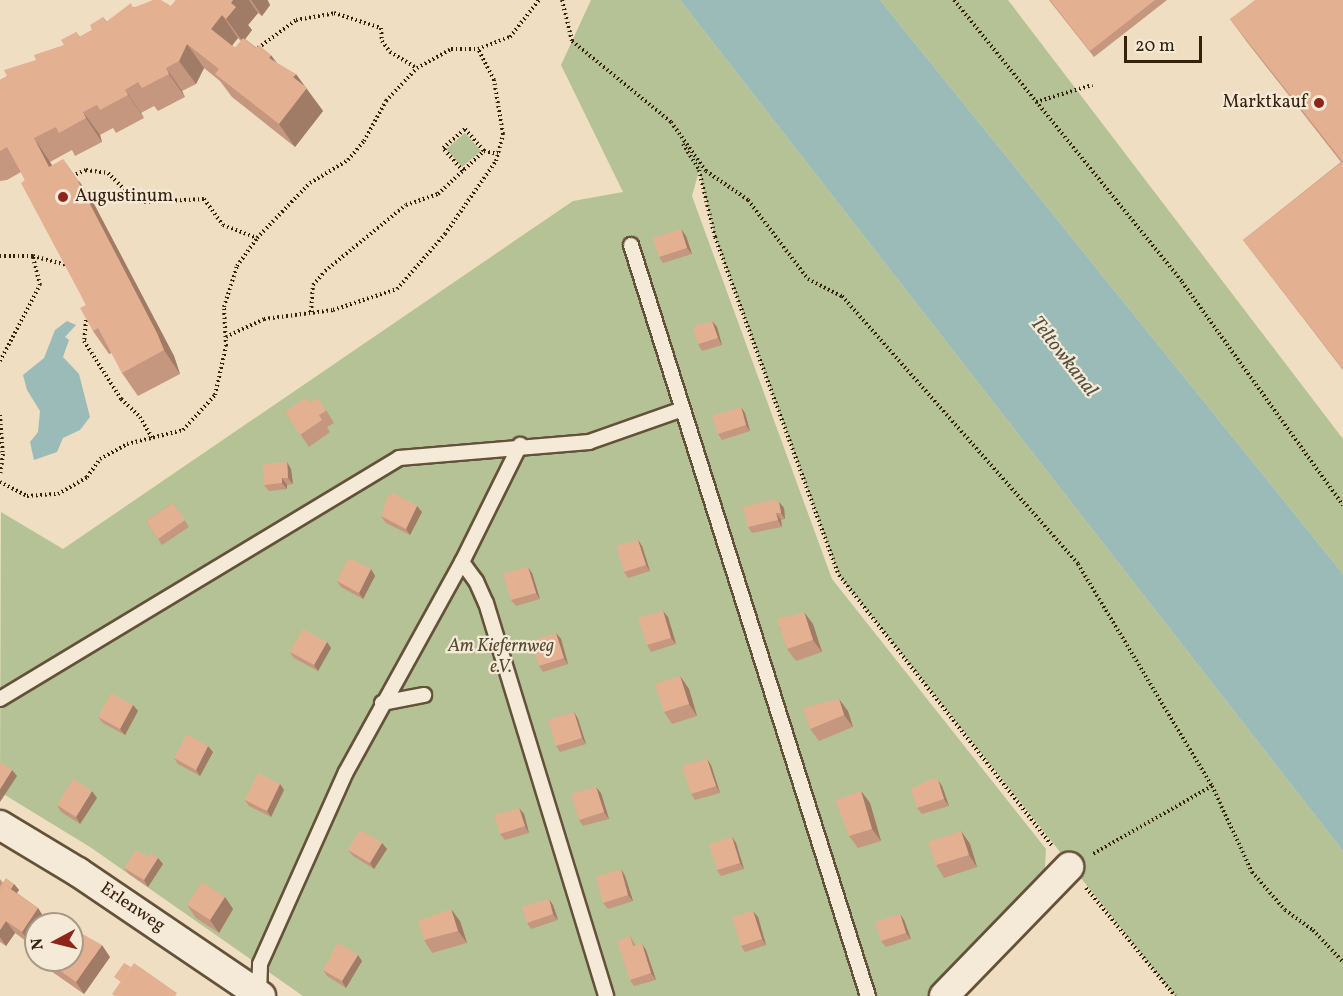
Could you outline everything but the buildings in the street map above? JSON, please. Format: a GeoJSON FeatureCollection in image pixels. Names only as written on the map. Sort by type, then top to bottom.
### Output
{"type":"FeatureCollection","features":[{"type":"Feature","properties":{"kind":"street","name":"Erlenweg"},"geometry":{"type":"LineString","coordinates":[[0,825],[78,872],[259,996]]}},
{"type":"Feature","properties":{"kind":"street"},"geometry":{"type":"LineString","coordinates":[[944,996],[1069,867]]}},
{"type":"Feature","properties":{"kind":"lane"},"geometry":{"type":"LineString","coordinates":[[631,245],[680,410],[868,996]]}},
{"type":"Feature","properties":{"kind":"lane"},"geometry":{"type":"LineString","coordinates":[[0,699],[399,458],[520,445],[589,442],[680,410]]}},
{"type":"Feature","properties":{"kind":"lane"},"geometry":{"type":"LineString","coordinates":[[259,996],[260,964],[345,772],[462,562],[520,445]]}},
{"type":"Feature","properties":{"kind":"lane"},"geometry":{"type":"LineString","coordinates":[[462,562],[476,580],[606,996]]}},
{"type":"Feature","properties":{"kind":"lane"},"geometry":{"type":"LineString","coordinates":[[382,703],[424,695]]}},
{"type":"Feature","properties":{"kind":"path"},"geometry":{"type":"LineString","coordinates":[[0,482],[27,496],[58,494],[87,477],[100,459],[127,444],[183,429],[215,395],[226,337],[224,308],[237,266],[257,238],[310,183],[348,159],[364,141],[386,101],[417,68],[452,49],[478,49],[510,37],[539,0]]}},
{"type":"Feature","properties":{"kind":"path"},"geometry":{"type":"LineString","coordinates":[[562,0],[572,41],[671,122],[706,171],[748,200],[808,279],[842,296],[1078,564],[1212,786],[1252,872],[1285,910],[1313,930],[1343,962]]}},
{"type":"Feature","properties":{"kind":"path"},"geometry":{"type":"LineString","coordinates":[[954,0],[1182,282],[1343,505]]}},
{"type":"Feature","properties":{"kind":"path"},"geometry":{"type":"LineString","coordinates":[[250,57],[286,25],[334,13],[381,28],[382,41],[390,52],[417,68]]}},
{"type":"Feature","properties":{"kind":"path"},"geometry":{"type":"LineString","coordinates":[[226,337],[264,319],[311,312],[397,289],[446,234],[498,154],[503,134],[494,80],[478,49]]}},
{"type":"Feature","properties":{"kind":"path"},"geometry":{"type":"LineString","coordinates":[[1036,102],[1092,85]]}},
{"type":"Feature","properties":{"kind":"path"},"geometry":{"type":"LineString","coordinates":[[671,122],[699,170],[716,237],[839,575],[1069,867],[1175,996]]}},
{"type":"Feature","properties":{"kind":"path"},"geometry":{"type":"LineString","coordinates":[[463,171],[443,148],[465,129],[484,151],[498,154]]}},
{"type":"Feature","properties":{"kind":"path"},"geometry":{"type":"LineString","coordinates":[[311,312],[313,285],[325,271],[406,205],[438,194],[484,151]]}},
{"type":"Feature","properties":{"kind":"path"},"geometry":{"type":"LineString","coordinates":[[69,178],[86,170],[108,173],[132,197],[144,202],[204,199],[223,225],[257,238]]}},
{"type":"Feature","properties":{"kind":"path"},"geometry":{"type":"LineString","coordinates":[[0,256],[33,256],[69,266]]}},
{"type":"Feature","properties":{"kind":"path"},"geometry":{"type":"LineString","coordinates":[[0,361],[40,285],[33,256]]}},
{"type":"Feature","properties":{"kind":"path"},"geometry":{"type":"LineString","coordinates":[[86,320],[84,341],[121,399],[140,417],[152,438]]}},
{"type":"Feature","properties":{"kind":"path"},"geometry":{"type":"LineString","coordinates":[[0,415],[3,454],[0,475]]}},
{"type":"Feature","properties":{"kind":"path"},"geometry":{"type":"LineString","coordinates":[[1069,867],[1212,786]]}},
{"type":"Feature","properties":{"kind":"green space","name":"Am Kiefernweg e.V."},"geometry":{"type":"Polygon","coordinates":[[[591,0],[680,0],[1343,851],[1343,996],[1175,996],[839,575],[715,237],[699,171],[692,196],[832,579],[1046,849],[1044,882],[932,996],[303,996],[90,847],[0,792],[1,512],[63,549],[573,201],[623,192],[561,65],[591,0]]]}},
{"type":"Feature","properties":{"kind":"green space"},"geometry":{"type":"Polygon","coordinates":[[[880,0],[1008,0],[1343,439],[1343,574],[880,0]]]}},
{"type":"Feature","properties":{"kind":"green space"},"geometry":{"type":"Polygon","coordinates":[[[465,133],[481,151],[462,167],[446,149],[465,133]]]}},
{"type":"Feature","properties":{"kind":"water","name":"Teltowkanal"},"geometry":{"type":"Polygon","coordinates":[[[680,0],[880,0],[1343,574],[1343,851],[680,0]]]}},
{"type":"Feature","properties":{"kind":"water"},"geometry":{"type":"Polygon","coordinates":[[[67,321],[76,325],[65,337],[69,340],[63,357],[79,374],[90,417],[80,430],[63,438],[57,452],[34,460],[30,442],[38,432],[40,411],[27,390],[23,375],[44,358],[55,330],[67,321]]]}},
{"type":"Feature","properties":{"kind":"place","name":"Marktkauf"},"geometry":{"type":"Point","coordinates":[1319,103]}},
{"type":"Feature","properties":{"kind":"place","name":"Augustinum"},"geometry":{"type":"Point","coordinates":[63,197]}}]}
